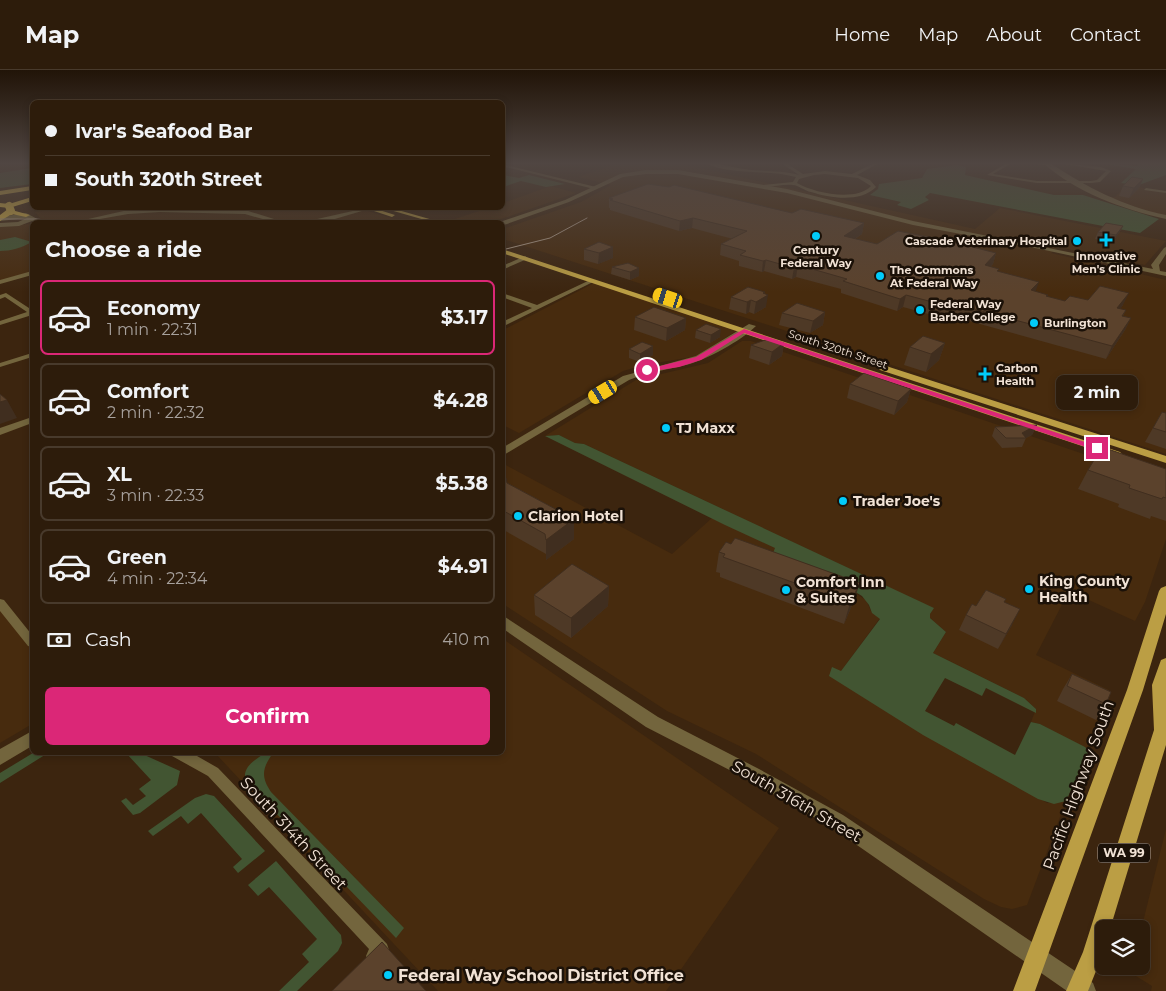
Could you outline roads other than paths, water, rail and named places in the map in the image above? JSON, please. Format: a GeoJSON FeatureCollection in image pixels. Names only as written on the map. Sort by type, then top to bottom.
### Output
{"type":"FeatureCollection","features":[{"type":"Feature","properties":{"kind":"highway"},"geometry":{"type":"LineString","coordinates":[[6,208],[30,207]]}},
{"type":"Feature","properties":{"kind":"highway"},"geometry":{"type":"LineString","coordinates":[[6,208],[30,219]]}},
{"type":"Feature","properties":{"kind":"highway"},"geometry":{"type":"LineString","coordinates":[[3,223],[6,208]]}},
{"type":"Feature","properties":{"kind":"main road"},"geometry":{"type":"LineString","coordinates":[[379,210],[411,220]]}},
{"type":"Feature","properties":{"kind":"main road"},"geometry":{"type":"LineString","coordinates":[[393,210],[430,220]]}},
{"type":"Feature","properties":{"kind":"main road","name":"South 320th Street"},"geometry":{"type":"LineString","coordinates":[[505,245],[593,277],[748,328],[934,385],[1166,460]]}},
{"type":"Feature","properties":{"kind":"main road","name":"South 320th Street"},"geometry":{"type":"LineString","coordinates":[[505,252],[650,292],[863,371],[1166,471]]}},
{"type":"Feature","properties":{"kind":"main road"},"geometry":{"type":"LineString","coordinates":[[863,371],[890,375],[927,387],[934,385]]}},
{"type":"Feature","properties":{"kind":"main road","name":"Pacific Highway South"},"geometry":{"type":"LineString","coordinates":[[1024,991],[1162,621],[1166,591]]}},
{"type":"Feature","properties":{"kind":"main road"},"geometry":{"type":"LineString","coordinates":[[1164,726],[1160,685],[1166,664]]}},
{"type":"Feature","properties":{"kind":"main road","name":"WA 99"},"geometry":{"type":"LineString","coordinates":[[1080,990],[1164,726]]}},
{"type":"Feature","properties":{"kind":"street"},"geometry":{"type":"LineString","coordinates":[[505,223],[554,206]]}},
{"type":"Feature","properties":{"kind":"street"},"geometry":{"type":"LineString","coordinates":[[842,206],[906,222],[1040,247],[1136,268],[1155,269],[1166,275]]}},
{"type":"Feature","properties":{"kind":"street"},"geometry":{"type":"LineString","coordinates":[[1124,206],[1166,217]]}},
{"type":"Feature","properties":{"kind":"street"},"geometry":{"type":"LineString","coordinates":[[88,220],[149,210],[245,212],[271,220]]}},
{"type":"Feature","properties":{"kind":"street"},"geometry":{"type":"LineString","coordinates":[[321,220],[364,210]]}},
{"type":"Feature","properties":{"kind":"street"},"geometry":{"type":"LineString","coordinates":[[334,220],[366,210]]}},
{"type":"Feature","properties":{"kind":"street"},"geometry":{"type":"LineString","coordinates":[[3,223],[30,219]]}},
{"type":"Feature","properties":{"kind":"street"},"geometry":{"type":"LineString","coordinates":[[3,223],[30,219]]}},
{"type":"Feature","properties":{"kind":"street"},"geometry":{"type":"LineString","coordinates":[[1155,269],[1166,249]]}},
{"type":"Feature","properties":{"kind":"street"},"geometry":{"type":"LineString","coordinates":[[505,267],[525,258]]}},
{"type":"Feature","properties":{"kind":"street"},"geometry":{"type":"LineString","coordinates":[[0,282],[30,274]]}},
{"type":"Feature","properties":{"kind":"street"},"geometry":{"type":"LineString","coordinates":[[505,324],[593,277]]}},
{"type":"Feature","properties":{"kind":"street"},"geometry":{"type":"LineString","coordinates":[[0,297],[6,295],[30,312]]}},
{"type":"Feature","properties":{"kind":"street"},"geometry":{"type":"LineString","coordinates":[[505,296],[536,308]]}},
{"type":"Feature","properties":{"kind":"street"},"geometry":{"type":"LineString","coordinates":[[0,323],[30,314]]}},
{"type":"Feature","properties":{"kind":"street"},"geometry":{"type":"LineString","coordinates":[[505,451],[626,378],[647,370],[679,365],[698,359],[748,328]]}},
{"type":"Feature","properties":{"kind":"street"},"geometry":{"type":"LineString","coordinates":[[0,366],[30,356]]}},
{"type":"Feature","properties":{"kind":"street"},"geometry":{"type":"LineString","coordinates":[[0,432],[30,421]]}},
{"type":"Feature","properties":{"kind":"street"},"geometry":{"type":"LineString","coordinates":[[0,603],[30,640]]}},
{"type":"Feature","properties":{"kind":"street","name":"South 316th Street"},"geometry":{"type":"LineString","coordinates":[[505,622],[652,722],[754,774],[837,821],[1037,957],[1080,990]]}},
{"type":"Feature","properties":{"kind":"street"},"geometry":{"type":"LineString","coordinates":[[0,758],[30,739]]}},
{"type":"Feature","properties":{"kind":"street","name":"South 314th Street"},"geometry":{"type":"LineString","coordinates":[[182,755],[213,772],[380,950],[360,970]]}},
{"type":"Feature","properties":{"kind":"tram line"},"geometry":{"type":"LineString","coordinates":[[505,249],[550,238],[587,218]]}},
{"type":"Feature","properties":{"kind":"tram line"},"geometry":{"type":"LineString","coordinates":[[0,219],[46,220]]}},
{"type":"Feature","properties":{"kind":"place","name":"Century Federal Way"},"geometry":{"type":"Point","coordinates":[816,236]}},
{"type":"Feature","properties":{"kind":"place","name":"Innovative Men's Clinic"},"geometry":{"type":"Point","coordinates":[1106,240]}},
{"type":"Feature","properties":{"kind":"place","name":"Cascade Veterinary Hospital"},"geometry":{"type":"Point","coordinates":[1077,241]}},
{"type":"Feature","properties":{"kind":"place","name":"The Commons At Federal Way"},"geometry":{"type":"Point","coordinates":[880,276]}},
{"type":"Feature","properties":{"kind":"place","name":"Federal Way Barber College"},"geometry":{"type":"Point","coordinates":[920,310]}},
{"type":"Feature","properties":{"kind":"place","name":"Burlington"},"geometry":{"type":"Point","coordinates":[1034,323]}},
{"type":"Feature","properties":{"kind":"place","name":"Carbon Health"},"geometry":{"type":"Point","coordinates":[985,374]}},
{"type":"Feature","properties":{"kind":"place","name":"TJ Maxx"},"geometry":{"type":"Point","coordinates":[666,428]}},
{"type":"Feature","properties":{"kind":"place","name":"Trader Joe's"},"geometry":{"type":"Point","coordinates":[843,501]}},
{"type":"Feature","properties":{"kind":"place","name":"Clarion Hotel"},"geometry":{"type":"Point","coordinates":[518,516]}},
{"type":"Feature","properties":{"kind":"place","name":"King County Health"},"geometry":{"type":"Point","coordinates":[1029,589]}},
{"type":"Feature","properties":{"kind":"place","name":"Comfort Inn & Suites"},"geometry":{"type":"Point","coordinates":[786,590]}},
{"type":"Feature","properties":{"kind":"place","name":"Federal Way School District Office"},"geometry":{"type":"Point","coordinates":[388,975]}}]}
